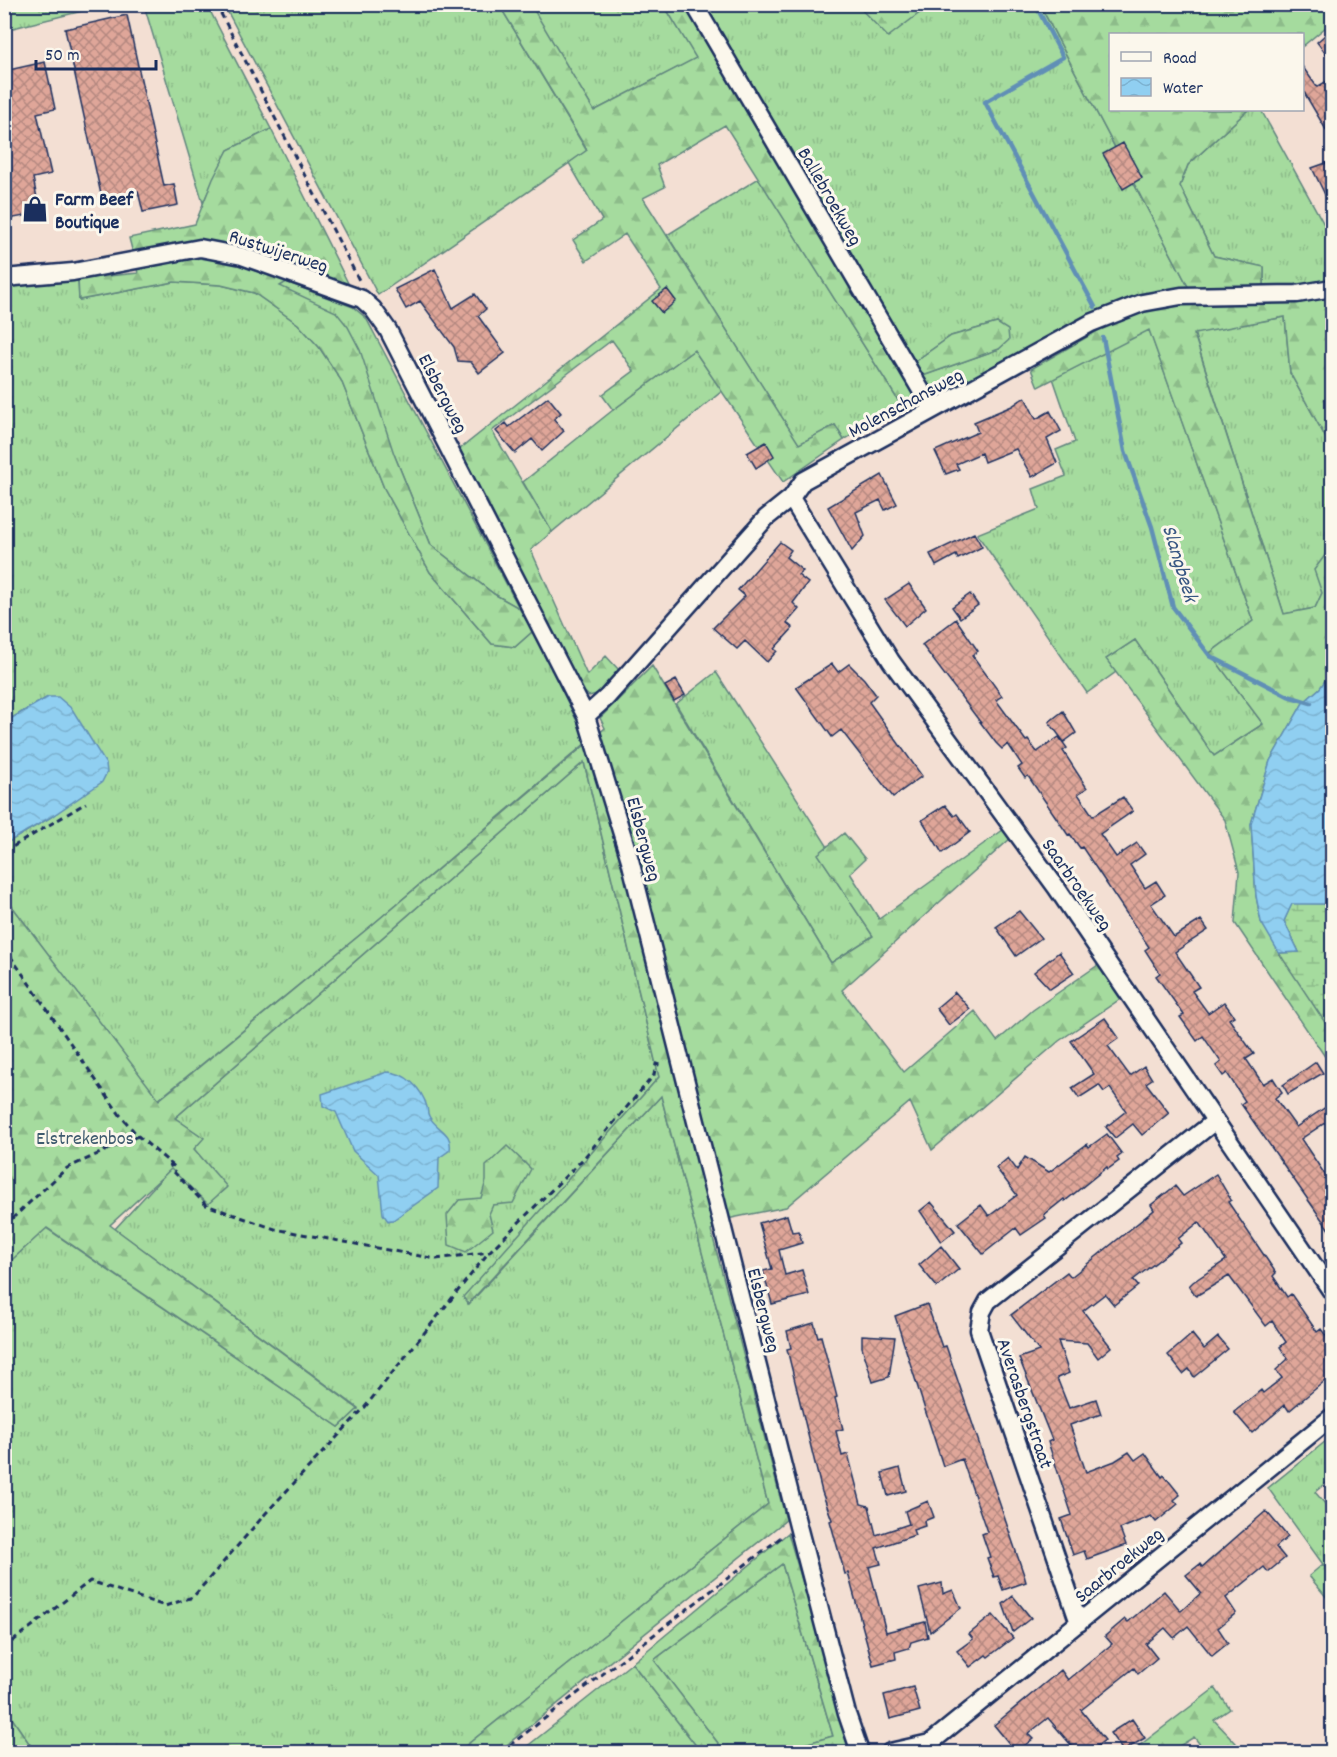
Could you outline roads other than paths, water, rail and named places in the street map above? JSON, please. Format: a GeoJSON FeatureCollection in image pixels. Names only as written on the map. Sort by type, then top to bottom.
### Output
{"type":"FeatureCollection","features":[{"type":"Feature","properties":{"kind":"street","name":"Ballebroekweg"},"geometry":{"type":"LineString","coordinates":[[694,4],[932,409]]}},
{"type":"Feature","properties":{"kind":"street","name":"Rustwijerweg"},"geometry":{"type":"LineString","coordinates":[[4,278],[74,272],[200,248],[242,256],[362,299]]}},
{"type":"Feature","properties":{"kind":"street","name":"Molenschansweg"},"geometry":{"type":"LineString","coordinates":[[586,716],[607,697],[766,518],[791,498],[803,481],[1091,323],[1142,303],[1181,296],[1297,294],[1332,288]]}},
{"type":"Feature","properties":{"kind":"street","name":"Elsbergweg"},"geometry":{"type":"LineString","coordinates":[[362,299],[374,309],[387,330],[586,716],[630,860],[798,1526],[847,1713],[860,1752]]}},
{"type":"Feature","properties":{"kind":"street","name":"Saarbroekweg"},"geometry":{"type":"LineString","coordinates":[[791,498],[891,661],[1056,887],[1332,1292]]}},
{"type":"Feature","properties":{"kind":"street","name":"Averasbergstraat"},"geometry":{"type":"LineString","coordinates":[[1079,1623],[979,1330],[982,1312],[988,1301],[1215,1121]]}},
{"type":"Feature","properties":{"kind":"street","name":"Saarbroekweg"},"geometry":{"type":"LineString","coordinates":[[890,1752],[927,1748],[1332,1417]]}},
{"type":"Feature","properties":{"kind":"water"},"geometry":{"type":"Polygon","coordinates":[[[1332,671],[1332,904],[1292,904],[1284,921],[1299,952],[1279,953],[1261,922],[1256,896],[1251,824],[1270,761],[1303,703],[1320,688],[1332,671]]]}},
{"type":"Feature","properties":{"kind":"water"},"geometry":{"type":"Polygon","coordinates":[[[48,697],[58,697],[72,709],[106,764],[107,772],[102,782],[51,817],[5,844],[5,803],[9,790],[5,777],[5,722],[48,697]]]}},
{"type":"Feature","properties":{"kind":"water"},"geometry":{"type":"Polygon","coordinates":[[[387,1072],[407,1078],[417,1088],[425,1100],[429,1116],[447,1135],[450,1144],[450,1150],[439,1158],[438,1188],[393,1220],[388,1221],[383,1214],[379,1175],[353,1151],[336,1112],[323,1106],[322,1094],[387,1072]]]}},
{"type":"Feature","properties":{"kind":"waterway","name":"Slangbeek"},"geometry":{"type":"LineString","coordinates":[[1035,4],[1063,57],[985,102],[1095,307]]}},
{"type":"Feature","properties":{"kind":"waterway","name":"Slangbeek"},"geometry":{"type":"LineString","coordinates":[[1103,338],[1125,451],[1152,527],[1173,607],[1210,656],[1288,696],[1311,703]]}},
{"type":"Feature","properties":{"kind":"place","name":"Farm Beef Boutique"},"geometry":{"type":"Point","coordinates":[35,209]}},
{"type":"Feature","properties":{"kind":"park label","name":"Elstrekenbos"},"geometry":{"type":"Point","coordinates":[85,1137]}}]}
